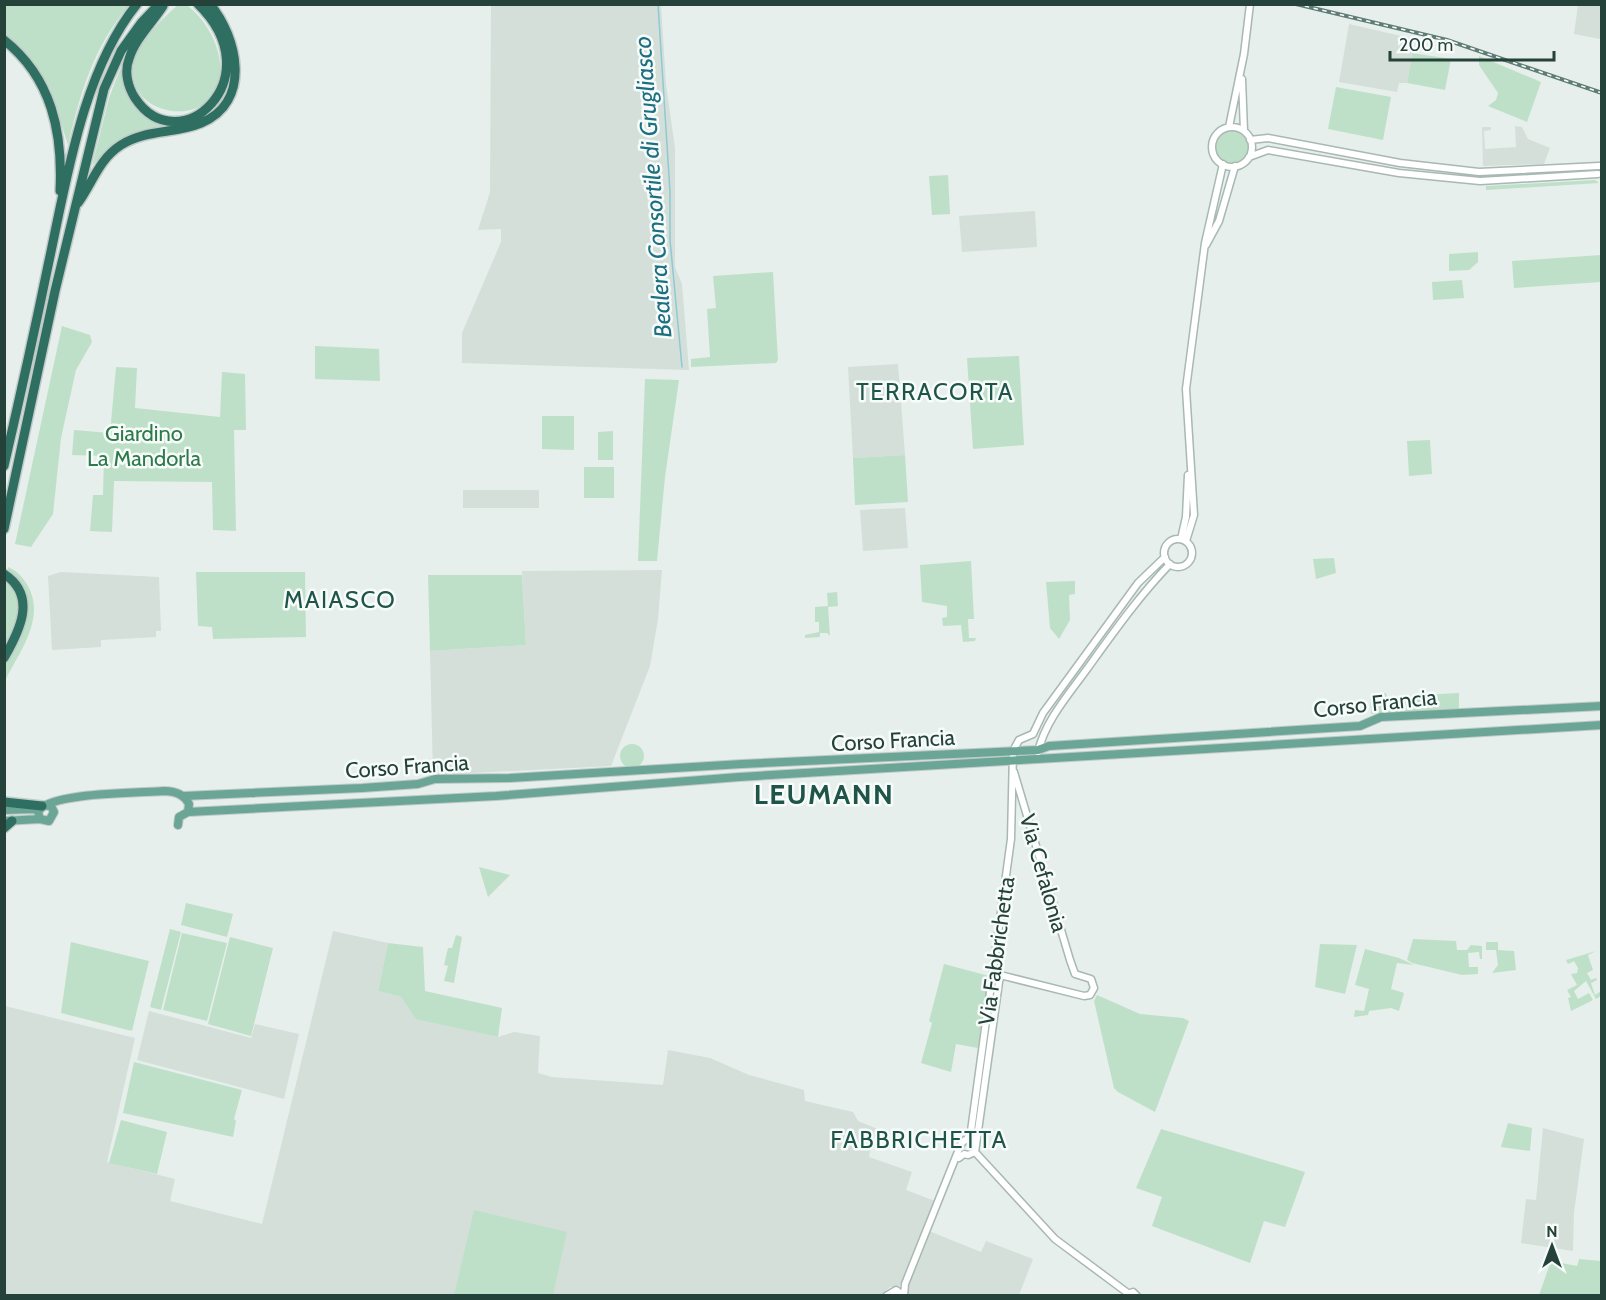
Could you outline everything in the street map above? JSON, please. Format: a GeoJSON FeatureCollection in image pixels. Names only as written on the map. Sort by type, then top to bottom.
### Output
{"type":"FeatureCollection","features":[{"type":"Feature","properties":{"kind":"highway"},"geometry":{"type":"LineString","coordinates":[[4,466],[59,214],[91,85],[114,36],[137,4]]}},
{"type":"Feature","properties":{"kind":"highway"},"geometry":{"type":"LineString","coordinates":[[4,529],[104,88],[112,68],[131,36],[159,4]]}},
{"type":"Feature","properties":{"kind":"highway"},"geometry":{"type":"LineString","coordinates":[[164,4],[134,46],[127,70],[131,90],[142,107],[151,113],[172,120],[195,117],[205,111],[220,95],[226,80],[227,64],[223,44],[214,25],[198,4]]}},
{"type":"Feature","properties":{"kind":"highway"},"geometry":{"type":"LineString","coordinates":[[75,208],[89,187],[97,169],[120,146],[140,136],[204,122],[213,116],[229,98],[236,77],[233,50],[223,24],[210,4]]}},
{"type":"Feature","properties":{"kind":"highway"},"geometry":{"type":"LineString","coordinates":[[4,40],[21,54],[34,72],[53,110],[61,152],[59,214]]}},
{"type":"Feature","properties":{"kind":"highway"},"geometry":{"type":"LineString","coordinates":[[4,574],[16,585],[21,595],[24,617],[4,658]]}},
{"type":"Feature","properties":{"kind":"highway"},"geometry":{"type":"LineString","coordinates":[[4,802],[42,806]]}},
{"type":"Feature","properties":{"kind":"main road","name":"Corso Francia"},"geometry":{"type":"LineString","coordinates":[[184,796],[362,788],[418,783],[435,778],[510,778],[1038,750],[1049,746],[1360,726],[1381,717],[1602,706]]}},
{"type":"Feature","properties":{"kind":"main road","name":"Corso Francia"},"geometry":{"type":"LineString","coordinates":[[188,812],[496,796],[739,777],[1602,725]]}},
{"type":"Feature","properties":{"kind":"main road"},"geometry":{"type":"LineString","coordinates":[[42,806],[61,798],[172,791],[184,796],[189,804],[188,812],[179,817],[178,825]]}},
{"type":"Feature","properties":{"kind":"main road"},"geometry":{"type":"LineString","coordinates":[[40,819],[42,806]]}},
{"type":"Feature","properties":{"kind":"main road"},"geometry":{"type":"LineString","coordinates":[[4,810],[42,806],[53,808],[54,817],[47,821],[40,819],[7,824]]}},
{"type":"Feature","properties":{"kind":"street"},"geometry":{"type":"LineString","coordinates":[[1249,157],[1250,140],[1244,131],[1242,93],[1250,4]]}},
{"type":"Feature","properties":{"kind":"street"},"geometry":{"type":"LineString","coordinates":[[1228,127],[1244,54]]}},
{"type":"Feature","properties":{"kind":"street"},"geometry":{"type":"LineString","coordinates":[[1235,166],[1223,164],[1214,156],[1212,141],[1217,133],[1228,127],[1244,131]]}},
{"type":"Feature","properties":{"kind":"street"},"geometry":{"type":"LineString","coordinates":[[1206,246],[1219,221],[1235,166],[1249,157],[1268,150],[1399,172],[1480,181],[1600,177],[1600,164],[1479,172],[1400,163],[1268,138],[1250,140]]}},
{"type":"Feature","properties":{"kind":"street"},"geometry":{"type":"LineString","coordinates":[[1184,540],[1194,515],[1186,389],[1198,285],[1223,164]]}},
{"type":"Feature","properties":{"kind":"street"},"geometry":{"type":"LineString","coordinates":[[1013,751],[1019,740],[1033,734],[1043,713],[1138,583],[1165,557],[1167,544],[1174,539],[1184,540],[1192,549],[1190,561],[1181,567],[1170,564],[1165,557]]}},
{"type":"Feature","properties":{"kind":"street"},"geometry":{"type":"LineString","coordinates":[[1039,759],[1038,750],[1052,718],[1147,588],[1170,564]]}},
{"type":"Feature","properties":{"kind":"street","name":"Via Fabbrichetta"},"geometry":{"type":"LineString","coordinates":[[971,1141],[1008,861],[1014,772],[1013,751]]}},
{"type":"Feature","properties":{"kind":"street","name":"Via Cefalonia"},"geometry":{"type":"LineString","coordinates":[[1000,975],[1084,996],[1093,992],[1094,983],[1091,979],[1075,974],[1014,772]]}},
{"type":"Feature","properties":{"kind":"street","name":"Via Fabbrichetta"},"geometry":{"type":"LineString","coordinates":[[971,1141],[1000,975]]}},
{"type":"Feature","properties":{"kind":"street"},"geometry":{"type":"LineString","coordinates":[[904,1296],[905,1284],[953,1166],[962,1151],[963,1142],[971,1141],[975,1152],[1055,1239],[1128,1295],[1133,1292],[1137,1296]]}},
{"type":"Feature","properties":{"kind":"street"},"geometry":{"type":"LineString","coordinates":[[962,1151],[969,1155],[975,1152]]}},
{"type":"Feature","properties":{"kind":"street"},"geometry":{"type":"LineString","coordinates":[[886,1296],[890,1291],[897,1290],[905,1284]]}},
{"type":"Feature","properties":{"kind":"street"},"geometry":{"type":"LineString","coordinates":[[897,1290],[904,1296]]}},
{"type":"Feature","properties":{"kind":"shaded area"},"geometry":{"type":"Polygon","coordinates":[[[491,5],[661,5],[666,84],[675,148],[675,267],[682,284],[689,370],[462,363],[462,333],[501,242],[501,229],[478,230],[490,192],[491,5]]]}},
{"type":"Feature","properties":{"kind":"shaded area"},"geometry":{"type":"Polygon","coordinates":[[[1578,5],[1601,5],[1600,39],[1574,34],[1578,5]]]}},
{"type":"Feature","properties":{"kind":"shaded area"},"geometry":{"type":"Polygon","coordinates":[[[1349,24],[1414,39],[1407,83],[1399,83],[1397,92],[1339,82],[1349,24]]]}},
{"type":"Feature","properties":{"kind":"shaded area"},"geometry":{"type":"Polygon","coordinates":[[[1515,126],[1522,127],[1528,139],[1550,148],[1544,164],[1483,166],[1482,127],[1491,127],[1491,130],[1484,131],[1485,149],[1516,147],[1515,126]]]}},
{"type":"Feature","properties":{"kind":"shaded area"},"geometry":{"type":"Polygon","coordinates":[[[1035,211],[1037,247],[962,252],[959,216],[1035,211]]]}},
{"type":"Feature","properties":{"kind":"shaded area"},"geometry":{"type":"Polygon","coordinates":[[[898,364],[905,455],[853,458],[848,367],[898,364]]]}},
{"type":"Feature","properties":{"kind":"shaded area"},"geometry":{"type":"Polygon","coordinates":[[[463,490],[539,490],[539,508],[463,508],[463,490]]]}},
{"type":"Feature","properties":{"kind":"shaded area"},"geometry":{"type":"Polygon","coordinates":[[[905,508],[908,548],[863,551],[860,510],[905,508]]]}},
{"type":"Feature","properties":{"kind":"shaded area"},"geometry":{"type":"Polygon","coordinates":[[[662,570],[658,619],[650,666],[611,766],[433,775],[430,651],[526,645],[522,571],[662,570]]]}},
{"type":"Feature","properties":{"kind":"shaded area"},"geometry":{"type":"Polygon","coordinates":[[[61,572],[159,577],[161,631],[156,631],[156,637],[101,640],[101,647],[52,650],[48,576],[61,572]]]}},
{"type":"Feature","properties":{"kind":"shaded area"},"geometry":{"type":"Polygon","coordinates":[[[333,931],[388,943],[378,991],[401,997],[416,1018],[498,1037],[514,1032],[540,1036],[538,1073],[552,1077],[663,1085],[668,1050],[710,1058],[749,1075],[804,1090],[805,1101],[853,1112],[858,1121],[880,1130],[872,1140],[869,1157],[912,1172],[906,1190],[935,1201],[899,1287],[890,1287],[881,1295],[5,1296],[5,1006],[135,1038],[107,1162],[175,1179],[170,1201],[262,1224],[333,931]]]}},
{"type":"Feature","properties":{"kind":"shaded area"},"geometry":{"type":"Polygon","coordinates":[[[149,1011],[251,1038],[255,1024],[299,1034],[284,1099],[137,1060],[149,1011]]]}},
{"type":"Feature","properties":{"kind":"shaded area"},"geometry":{"type":"Polygon","coordinates":[[[1543,1128],[1584,1139],[1574,1213],[1573,1251],[1521,1243],[1526,1199],[1536,1200],[1543,1128]]]}},
{"type":"Feature","properties":{"kind":"shaded area"},"geometry":{"type":"Polygon","coordinates":[[[929,1231],[981,1252],[986,1241],[1033,1259],[1019,1295],[908,1296],[906,1291],[929,1231]]]}},
{"type":"Feature","properties":{"kind":"green space"},"geometry":{"type":"Polygon","coordinates":[[[5,4],[129,5],[97,54],[83,89],[68,145],[50,88],[29,56],[5,34],[5,4]]]}},
{"type":"Feature","properties":{"kind":"green space"},"geometry":{"type":"Polygon","coordinates":[[[178,5],[187,5],[204,23],[216,45],[220,62],[218,86],[207,102],[190,110],[171,111],[153,105],[139,93],[133,75],[140,46],[166,15],[178,5]]]}},
{"type":"Feature","properties":{"kind":"green space"},"geometry":{"type":"Polygon","coordinates":[[[1412,53],[1451,59],[1445,90],[1407,83],[1412,53]]]}},
{"type":"Feature","properties":{"kind":"green space"},"geometry":{"type":"Polygon","coordinates":[[[1479,56],[1541,82],[1527,122],[1488,106],[1496,100],[1498,93],[1479,65],[1479,56]]]}},
{"type":"Feature","properties":{"kind":"green space"},"geometry":{"type":"Polygon","coordinates":[[[121,67],[125,87],[134,104],[148,116],[167,125],[125,138],[108,150],[92,166],[109,98],[121,67]]]}},
{"type":"Feature","properties":{"kind":"green space"},"geometry":{"type":"Polygon","coordinates":[[[1336,87],[1391,97],[1383,140],[1328,129],[1336,87]]]}},
{"type":"Feature","properties":{"kind":"green space"},"geometry":{"type":"Polygon","coordinates":[[[1232,131],[1244,135],[1248,147],[1244,159],[1232,163],[1220,159],[1216,147],[1220,135],[1232,131]]]}},
{"type":"Feature","properties":{"kind":"green space"},"geometry":{"type":"Polygon","coordinates":[[[948,175],[950,214],[932,215],[929,176],[948,175]]]}},
{"type":"Feature","properties":{"kind":"green space"},"geometry":{"type":"Polygon","coordinates":[[[1595,180],[1599,183],[1486,190],[1486,186],[1595,180]]]}},
{"type":"Feature","properties":{"kind":"green space"},"geometry":{"type":"Polygon","coordinates":[[[1478,252],[1478,262],[1469,270],[1449,271],[1449,254],[1478,252]]]}},
{"type":"Feature","properties":{"kind":"green space"},"geometry":{"type":"Polygon","coordinates":[[[1601,255],[1601,282],[1514,288],[1512,261],[1601,255]]]}},
{"type":"Feature","properties":{"kind":"green space"},"geometry":{"type":"Polygon","coordinates":[[[773,272],[778,360],[776,363],[691,367],[691,359],[710,357],[707,309],[716,308],[713,276],[773,272]]]}},
{"type":"Feature","properties":{"kind":"green space"},"geometry":{"type":"Polygon","coordinates":[[[1462,280],[1464,298],[1433,300],[1432,282],[1462,280]]]}},
{"type":"Feature","properties":{"kind":"green space"},"geometry":{"type":"Polygon","coordinates":[[[62,326],[90,335],[92,342],[76,370],[61,438],[53,514],[31,547],[15,544],[62,326]]]}},
{"type":"Feature","properties":{"kind":"green space"},"geometry":{"type":"Polygon","coordinates":[[[315,346],[379,349],[380,381],[315,379],[315,346]]]}},
{"type":"Feature","properties":{"kind":"green space"},"geometry":{"type":"Polygon","coordinates":[[[1019,356],[1024,445],[973,449],[967,358],[1019,356]]]}},
{"type":"Feature","properties":{"kind":"green space","name":"Giardino La Mandorla"},"geometry":{"type":"Polygon","coordinates":[[[116,367],[137,368],[135,408],[220,417],[222,372],[245,374],[246,430],[234,430],[236,531],[213,530],[212,482],[114,481],[112,532],[90,531],[93,495],[103,495],[104,456],[72,455],[74,430],[110,433],[116,367]]]}},
{"type":"Feature","properties":{"kind":"green space"},"geometry":{"type":"Polygon","coordinates":[[[645,379],[679,380],[665,477],[657,561],[638,561],[645,379]]]}},
{"type":"Feature","properties":{"kind":"green space"},"geometry":{"type":"Polygon","coordinates":[[[542,416],[574,416],[574,450],[542,449],[542,416]]]}},
{"type":"Feature","properties":{"kind":"green space"},"geometry":{"type":"Polygon","coordinates":[[[613,431],[613,460],[598,460],[598,432],[613,431]]]}},
{"type":"Feature","properties":{"kind":"green space"},"geometry":{"type":"Polygon","coordinates":[[[1430,440],[1432,474],[1409,476],[1407,441],[1430,440]]]}},
{"type":"Feature","properties":{"kind":"green space"},"geometry":{"type":"Polygon","coordinates":[[[905,455],[908,502],[855,505],[853,458],[905,455]]]}},
{"type":"Feature","properties":{"kind":"green space"},"geometry":{"type":"Polygon","coordinates":[[[584,467],[614,467],[614,498],[584,498],[584,467]]]}},
{"type":"Feature","properties":{"kind":"green space"},"geometry":{"type":"Polygon","coordinates":[[[1334,558],[1336,573],[1316,579],[1313,559],[1334,558]]]}},
{"type":"Feature","properties":{"kind":"green space"},"geometry":{"type":"Polygon","coordinates":[[[971,561],[974,619],[968,619],[969,638],[976,638],[975,641],[963,642],[961,625],[943,626],[942,618],[947,617],[947,606],[922,602],[920,565],[971,561]]]}},
{"type":"Feature","properties":{"kind":"green space"},"geometry":{"type":"Polygon","coordinates":[[[8,567],[20,575],[28,586],[33,598],[34,611],[29,635],[5,681],[4,666],[23,628],[27,607],[26,601],[8,572],[8,567]]]}},
{"type":"Feature","properties":{"kind":"green space"},"geometry":{"type":"Polygon","coordinates":[[[196,572],[305,572],[306,637],[213,639],[212,627],[198,626],[196,572]]]}},
{"type":"Feature","properties":{"kind":"green space"},"geometry":{"type":"Polygon","coordinates":[[[428,575],[522,575],[526,645],[430,651],[428,575]]]}},
{"type":"Feature","properties":{"kind":"green space"},"geometry":{"type":"Polygon","coordinates":[[[6,579],[17,596],[19,614],[5,650],[6,579]]]}},
{"type":"Feature","properties":{"kind":"green space"},"geometry":{"type":"Polygon","coordinates":[[[1075,581],[1075,594],[1069,595],[1070,620],[1059,639],[1050,628],[1046,582],[1075,581]]]}},
{"type":"Feature","properties":{"kind":"green space"},"geometry":{"type":"Polygon","coordinates":[[[837,592],[838,606],[828,607],[830,636],[827,633],[820,633],[820,637],[805,638],[805,635],[819,632],[819,622],[815,622],[815,607],[828,606],[827,593],[837,592]]]}},
{"type":"Feature","properties":{"kind":"green space"},"geometry":{"type":"Polygon","coordinates":[[[1386,693],[1387,697],[1459,693],[1459,709],[1371,714],[1370,694],[1386,693]]]}},
{"type":"Feature","properties":{"kind":"green space"},"geometry":{"type":"Polygon","coordinates":[[[632,744],[637,745],[643,751],[643,761],[637,767],[632,768],[627,767],[621,761],[620,756],[621,751],[627,745],[632,744]]]}},
{"type":"Feature","properties":{"kind":"green space"},"geometry":{"type":"Polygon","coordinates":[[[479,867],[510,875],[488,897],[479,867]]]}},
{"type":"Feature","properties":{"kind":"green space"},"geometry":{"type":"Polygon","coordinates":[[[186,903],[233,914],[227,937],[181,925],[186,903]]]}},
{"type":"Feature","properties":{"kind":"green space"},"geometry":{"type":"Polygon","coordinates":[[[170,929],[181,932],[161,1010],[150,1007],[170,929]]]}},
{"type":"Feature","properties":{"kind":"green space"},"geometry":{"type":"Polygon","coordinates":[[[182,933],[227,943],[207,1021],[163,1010],[182,933]]]}},
{"type":"Feature","properties":{"kind":"green space"},"geometry":{"type":"Polygon","coordinates":[[[456,935],[462,937],[454,983],[444,981],[448,966],[444,965],[448,948],[452,948],[456,935]]]}},
{"type":"Feature","properties":{"kind":"green space"},"geometry":{"type":"Polygon","coordinates":[[[230,937],[273,948],[251,1036],[208,1024],[230,937]]]}},
{"type":"Feature","properties":{"kind":"green space"},"geometry":{"type":"Polygon","coordinates":[[[1413,939],[1456,941],[1457,950],[1467,950],[1471,945],[1482,946],[1482,959],[1480,959],[1479,952],[1468,953],[1469,967],[1478,967],[1478,974],[1462,975],[1412,963],[1407,960],[1413,939]]]}},
{"type":"Feature","properties":{"kind":"green space"},"geometry":{"type":"Polygon","coordinates":[[[71,942],[149,961],[132,1031],[61,1013],[71,942]]]}},
{"type":"Feature","properties":{"kind":"green space"},"geometry":{"type":"Polygon","coordinates":[[[1486,942],[1498,942],[1498,950],[1514,951],[1516,970],[1492,973],[1498,965],[1496,950],[1486,950],[1486,942]]]}},
{"type":"Feature","properties":{"kind":"green space"},"geometry":{"type":"Polygon","coordinates":[[[388,943],[423,947],[425,991],[502,1008],[498,1037],[416,1019],[401,997],[378,991],[388,943]]]}},
{"type":"Feature","properties":{"kind":"green space"},"geometry":{"type":"Polygon","coordinates":[[[1320,944],[1357,945],[1345,994],[1315,987],[1320,944]]]}},
{"type":"Feature","properties":{"kind":"green space"},"geometry":{"type":"Polygon","coordinates":[[[1365,949],[1399,958],[1414,965],[1397,963],[1391,989],[1404,993],[1399,1011],[1391,1008],[1369,1011],[1368,1015],[1354,1017],[1355,1010],[1364,1011],[1369,989],[1355,985],[1365,949]]]}},
{"type":"Feature","properties":{"kind":"green space"},"geometry":{"type":"Polygon","coordinates":[[[1596,951],[1588,955],[1593,970],[1587,973],[1591,980],[1596,978],[1597,980],[1591,983],[1595,995],[1601,991],[1601,996],[1596,999],[1586,981],[1574,991],[1578,999],[1589,993],[1593,1000],[1571,1011],[1568,998],[1571,997],[1567,990],[1577,985],[1571,974],[1577,973],[1578,968],[1574,961],[1568,964],[1566,960],[1596,951]]]}},
{"type":"Feature","properties":{"kind":"green space"},"geometry":{"type":"Polygon","coordinates":[[[944,964],[989,976],[978,1048],[956,1044],[951,1072],[921,1063],[944,964]]]}},
{"type":"Feature","properties":{"kind":"green space"},"geometry":{"type":"Polygon","coordinates":[[[1097,995],[1140,1014],[1183,1018],[1189,1021],[1155,1112],[1114,1088],[1094,1001],[1097,995]]]}},
{"type":"Feature","properties":{"kind":"green space"},"geometry":{"type":"Polygon","coordinates":[[[134,1062],[242,1090],[234,1119],[236,1121],[233,1137],[123,1113],[134,1062]]]}},
{"type":"Feature","properties":{"kind":"green space"},"geometry":{"type":"Polygon","coordinates":[[[121,1120],[167,1132],[157,1174],[109,1163],[121,1120]]]}},
{"type":"Feature","properties":{"kind":"green space"},"geometry":{"type":"Polygon","coordinates":[[[1508,1123],[1532,1128],[1530,1151],[1501,1147],[1508,1123]]]}},
{"type":"Feature","properties":{"kind":"green space"},"geometry":{"type":"Polygon","coordinates":[[[1161,1129],[1305,1172],[1285,1227],[1264,1221],[1250,1263],[1152,1226],[1162,1197],[1136,1188],[1161,1129]]]}},
{"type":"Feature","properties":{"kind":"green space"},"geometry":{"type":"Polygon","coordinates":[[[474,1210],[567,1232],[553,1295],[454,1295],[474,1210]]]}},
{"type":"Feature","properties":{"kind":"green space"},"geometry":{"type":"Polygon","coordinates":[[[1579,1259],[1601,1261],[1601,1295],[1539,1295],[1551,1261],[1577,1266],[1579,1259]]]}},
{"type":"Feature","properties":{"kind":"waterway","name":"Bealera Consortile di Grugliasco"},"geometry":{"type":"LineString","coordinates":[[658,4],[670,192],[670,240],[682,367]]}},
{"type":"Feature","properties":{"kind":"railway"},"geometry":{"type":"LineString","coordinates":[[1296,4],[1447,40],[1602,93]]}},
{"type":"Feature","properties":{"kind":"district","name":"TERRACORTA"},"geometry":{"type":"Point","coordinates":[935,392]}},
{"type":"Feature","properties":{"kind":"district","name":"MAIASCO"},"geometry":{"type":"Point","coordinates":[340,600]}},
{"type":"Feature","properties":{"kind":"district","name":"LEUMANN"},"geometry":{"type":"Point","coordinates":[824,794]}},
{"type":"Feature","properties":{"kind":"district","name":"FABBRICHETTA"},"geometry":{"type":"Point","coordinates":[919,1140]}}]}
